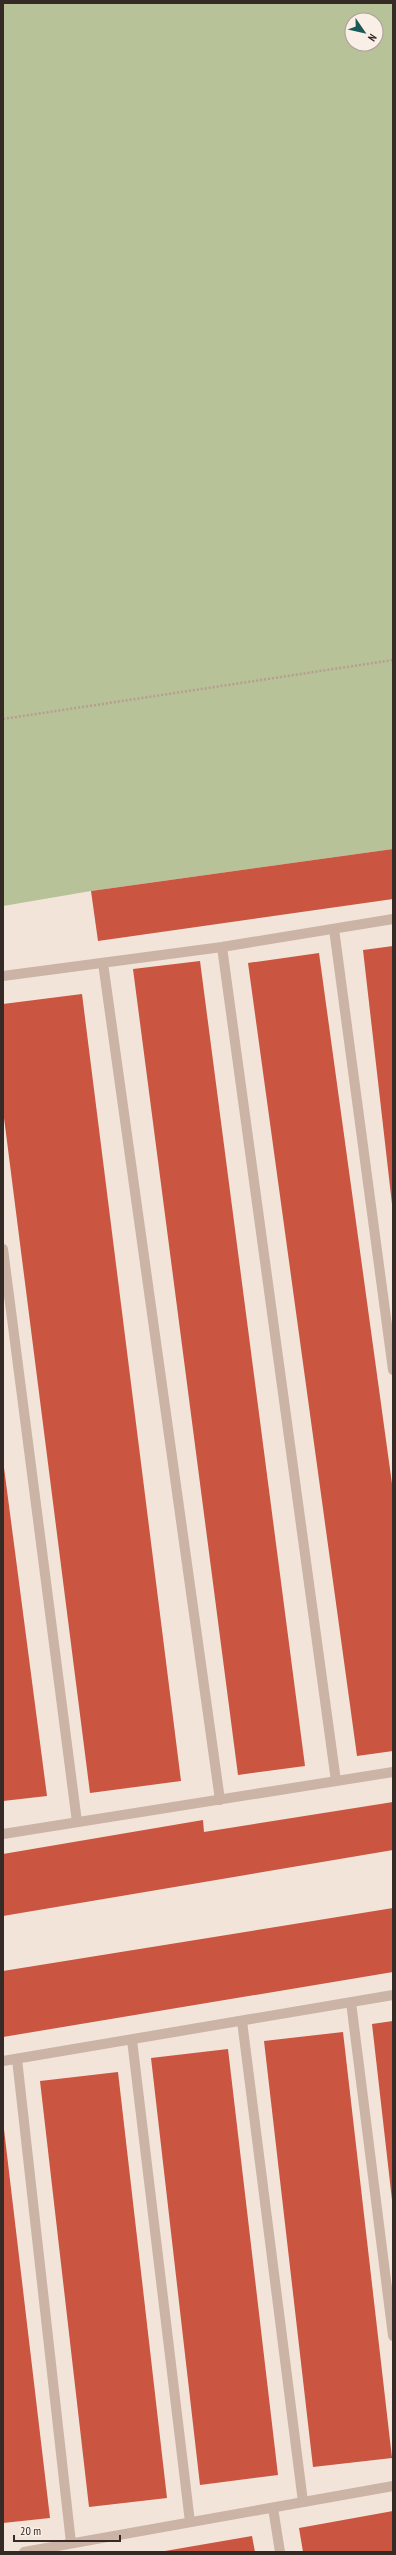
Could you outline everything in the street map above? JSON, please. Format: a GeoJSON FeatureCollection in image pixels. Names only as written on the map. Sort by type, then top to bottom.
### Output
{"type":"FeatureCollection","features":[{"type":"Feature","properties":{"kind":"lane"},"geometry":{"type":"LineString","coordinates":[[3,976],[222,947],[393,919]]}},
{"type":"Feature","properties":{"kind":"lane"},"geometry":{"type":"LineString","coordinates":[[334,928],[393,1370]]}},
{"type":"Feature","properties":{"kind":"lane"},"geometry":{"type":"LineString","coordinates":[[222,947],[336,1781]]}},
{"type":"Feature","properties":{"kind":"lane"},"geometry":{"type":"LineString","coordinates":[[103,963],[220,1800]]}},
{"type":"Feature","properties":{"kind":"lane"},"geometry":{"type":"LineString","coordinates":[[3,1249],[78,1822]]}},
{"type":"Feature","properties":{"kind":"lane"},"geometry":{"type":"LineString","coordinates":[[3,1834],[393,1772]]}},
{"type":"Feature","properties":{"kind":"lane"},"geometry":{"type":"LineString","coordinates":[[3,2061],[393,1995]]}},
{"type":"Feature","properties":{"kind":"lane"},"geometry":{"type":"LineString","coordinates":[[351,2002],[393,2336]]}},
{"type":"Feature","properties":{"kind":"lane"},"geometry":{"type":"LineString","coordinates":[[242,2021],[303,2502]]}},
{"type":"Feature","properties":{"kind":"lane"},"geometry":{"type":"LineString","coordinates":[[132,2040],[190,2522]]}},
{"type":"Feature","properties":{"kind":"lane"},"geometry":{"type":"LineString","coordinates":[[17,2059],[71,2543]]}},
{"type":"Feature","properties":{"kind":"lane"},"geometry":{"type":"LineString","coordinates":[[24,2552],[393,2486]]}},
{"type":"Feature","properties":{"kind":"lane"},"geometry":{"type":"LineString","coordinates":[[273,2508],[280,2552]]}},
{"type":"Feature","properties":{"kind":"path"},"geometry":{"type":"LineString","coordinates":[[3,718],[393,660]]}},
{"type":"Feature","properties":{"kind":"green space"},"geometry":{"type":"Polygon","coordinates":[[[3,3],[393,3],[393,849],[91,891],[3,906],[3,3]]]}},
{"type":"Feature","properties":{"kind":"building"},"geometry":{"type":"Polygon","coordinates":[[[393,849],[393,899],[98,941],[91,891],[393,849]]]}},
{"type":"Feature","properties":{"kind":"building"},"geometry":{"type":"Polygon","coordinates":[[[393,946],[393,1204],[392,1204],[363,950],[393,946]]]}},
{"type":"Feature","properties":{"kind":"building"},"geometry":{"type":"Polygon","coordinates":[[[319,953],[393,1491],[393,1751],[357,1756],[248,963],[319,953]]]}},
{"type":"Feature","properties":{"kind":"building"},"geometry":{"type":"Polygon","coordinates":[[[200,961],[305,1766],[238,1775],[133,969],[200,961]]]}},
{"type":"Feature","properties":{"kind":"building"},"geometry":{"type":"Polygon","coordinates":[[[82,994],[181,1781],[90,1793],[3,1110],[3,1004],[82,994]]]}},
{"type":"Feature","properties":{"kind":"building"},"geometry":{"type":"Polygon","coordinates":[[[3,1460],[47,1796],[3,1801],[3,1460]]]}},
{"type":"Feature","properties":{"kind":"building"},"geometry":{"type":"Polygon","coordinates":[[[393,1802],[393,1850],[3,1916],[3,1854],[203,1820],[204,1832],[393,1802]]]}},
{"type":"Feature","properties":{"kind":"building"},"geometry":{"type":"Polygon","coordinates":[[[393,1908],[393,1972],[3,2037],[3,1971],[393,1908]]]}},
{"type":"Feature","properties":{"kind":"building"},"geometry":{"type":"Polygon","coordinates":[[[393,2021],[393,2200],[392,2200],[372,2024],[393,2021]]]}},
{"type":"Feature","properties":{"kind":"building"},"geometry":{"type":"Polygon","coordinates":[[[343,2032],[392,2458],[313,2467],[264,2041],[343,2032]]]}},
{"type":"Feature","properties":{"kind":"building"},"geometry":{"type":"Polygon","coordinates":[[[228,2049],[278,2475],[200,2485],[151,2058],[228,2049]]]}},
{"type":"Feature","properties":{"kind":"building"},"geometry":{"type":"Polygon","coordinates":[[[118,2072],[167,2498],[89,2507],[40,2081],[118,2072]]]}},
{"type":"Feature","properties":{"kind":"building"},"geometry":{"type":"Polygon","coordinates":[[[3,2121],[50,2518],[3,2523],[3,2121]]]}},
{"type":"Feature","properties":{"kind":"building"},"geometry":{"type":"Polygon","coordinates":[[[393,2511],[393,2552],[303,2552],[299,2528],[393,2511]]]}},
{"type":"Feature","properties":{"kind":"building"},"geometry":{"type":"Polygon","coordinates":[[[252,2536],[255,2552],[165,2552],[165,2551],[252,2536]]]}}]}
